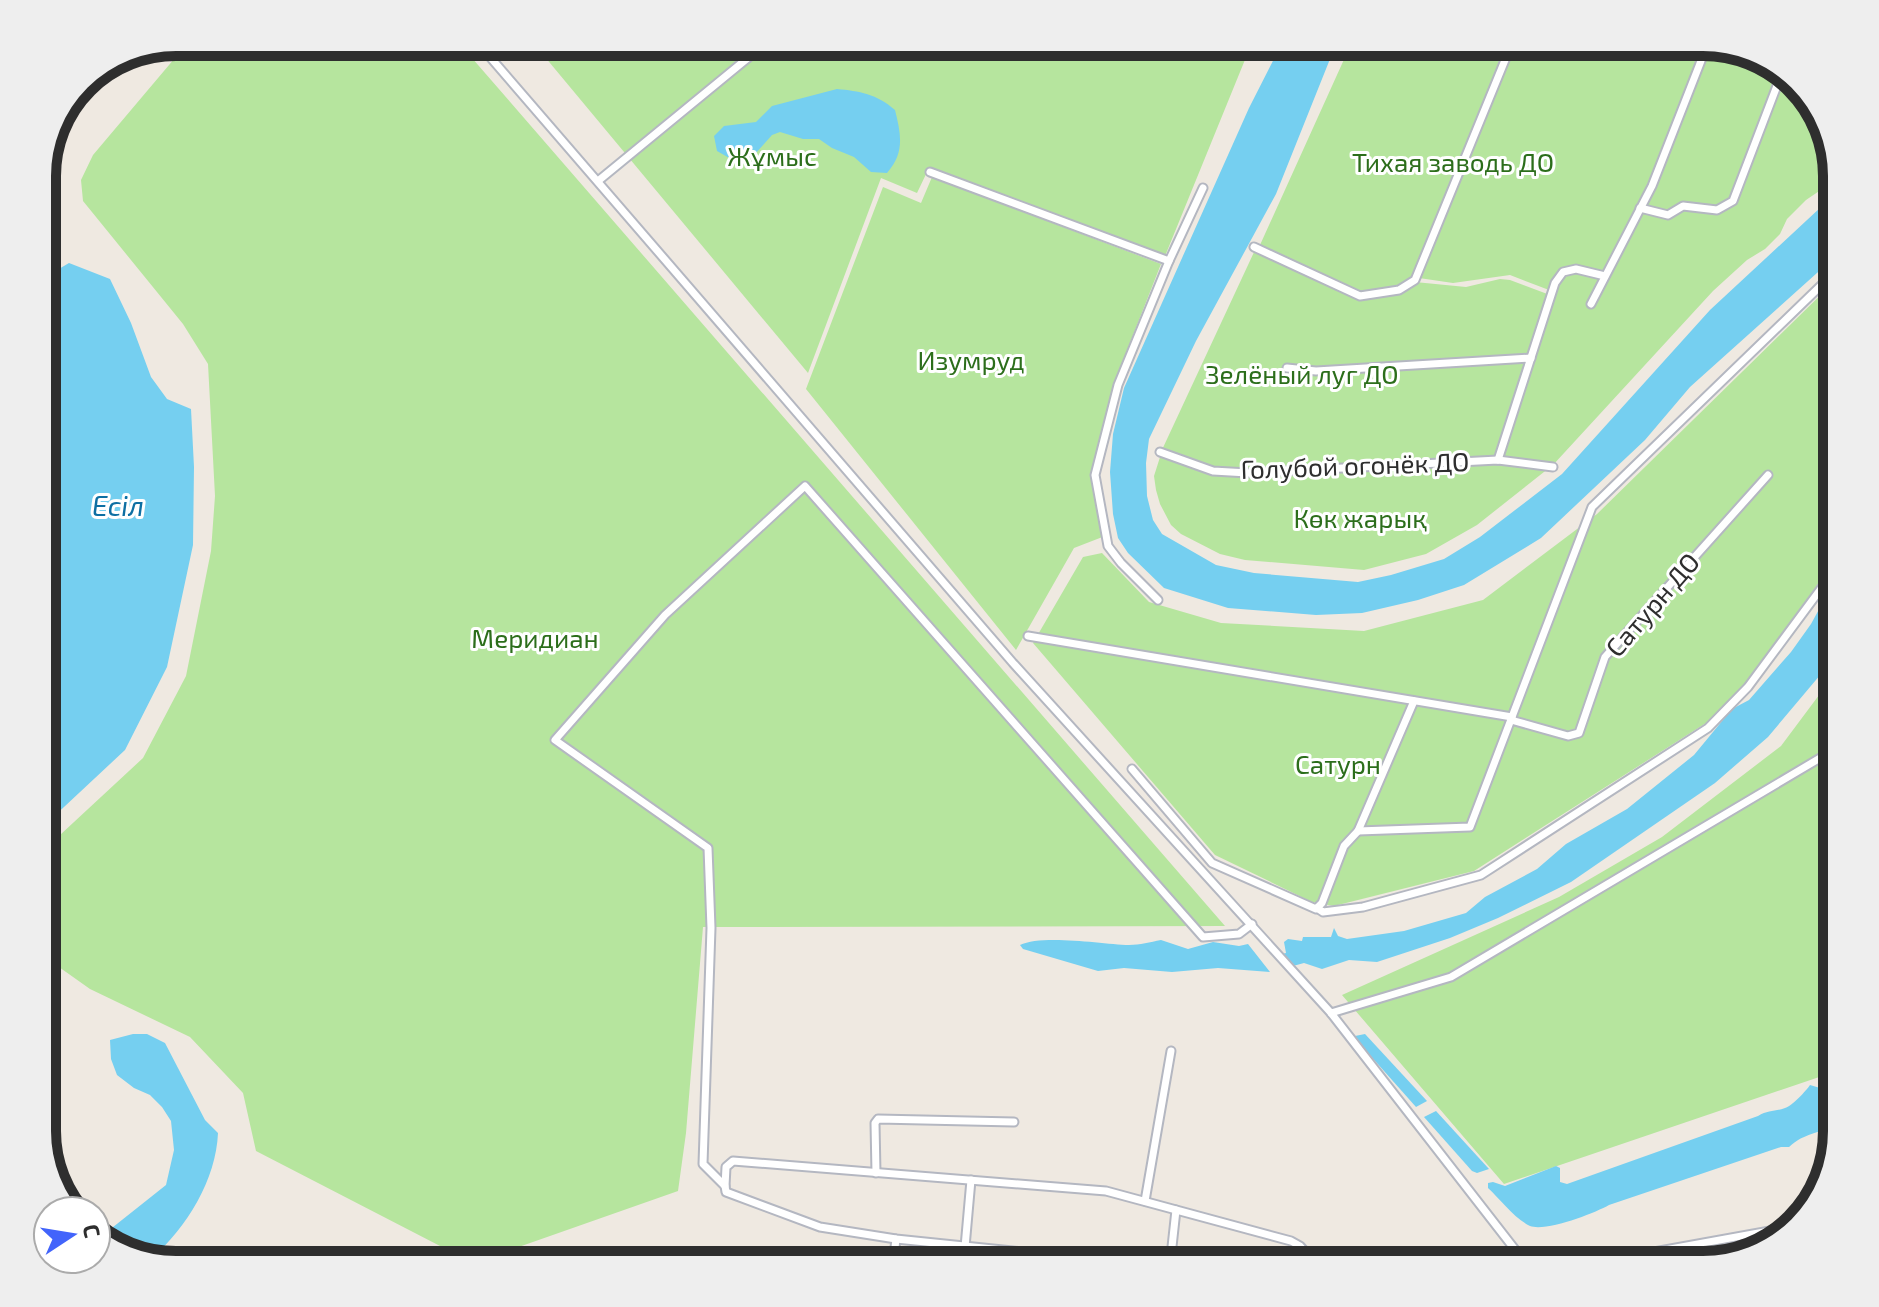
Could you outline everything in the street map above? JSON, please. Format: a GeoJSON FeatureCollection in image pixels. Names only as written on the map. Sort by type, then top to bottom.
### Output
{"type":"FeatureCollection","features":[{"type":"Feature","properties":{"kind":"street"},"geometry":{"type":"LineString","coordinates":[[489,56],[1013,663],[1331,1013],[1516,1251]]}},
{"type":"Feature","properties":{"kind":"street"},"geometry":{"type":"LineString","coordinates":[[598,181],[750,56]]}},
{"type":"Feature","properties":{"kind":"street"},"geometry":{"type":"LineString","coordinates":[[1254,247],[1360,296],[1399,290],[1415,280],[1507,56]]}},
{"type":"Feature","properties":{"kind":"street"},"geometry":{"type":"LineString","coordinates":[[1591,304],[1652,186],[1703,56]]}},
{"type":"Feature","properties":{"kind":"street"},"geometry":{"type":"LineString","coordinates":[[1640,208],[1668,215],[1683,206],[1717,210],[1733,201],[1778,83]]}},
{"type":"Feature","properties":{"kind":"street"},"geometry":{"type":"LineString","coordinates":[[930,172],[1169,261]]}},
{"type":"Feature","properties":{"kind":"street"},"geometry":{"type":"LineString","coordinates":[[1158,600],[1108,546],[1095,475],[1118,385],[1203,188]]}},
{"type":"Feature","properties":{"kind":"street"},"geometry":{"type":"LineString","coordinates":[[1498,460],[1555,283],[1563,272],[1576,269],[1605,276]]}},
{"type":"Feature","properties":{"kind":"street"},"geometry":{"type":"LineString","coordinates":[[1358,831],[1470,827],[1592,507],[1823,284]]}},
{"type":"Feature","properties":{"kind":"street"},"geometry":{"type":"LineString","coordinates":[[1287,368],[1316,371],[1531,358]]}},
{"type":"Feature","properties":{"kind":"street","name":"Голубой огонёк ДО"},"geometry":{"type":"LineString","coordinates":[[1160,452],[1213,471],[1248,473],[1498,460],[1553,467]]}},
{"type":"Feature","properties":{"kind":"street","name":"Сатурн ДО"},"geometry":{"type":"LineString","coordinates":[[1511,718],[1568,736],[1579,733],[1605,657],[1768,475]]}},
{"type":"Feature","properties":{"kind":"street"},"geometry":{"type":"LineString","coordinates":[[725,1186],[703,1164],[711,928],[708,848],[555,740],[665,615],[805,486],[1203,937],[1239,934],[1252,924]]}},
{"type":"Feature","properties":{"kind":"street"},"geometry":{"type":"LineString","coordinates":[[1132,769],[1212,863],[1311,909],[1317,908],[1323,912],[1363,907],[1481,875],[1708,728],[1748,687],[1823,586]]}},
{"type":"Feature","properties":{"kind":"street"},"geometry":{"type":"LineString","coordinates":[[1028,636],[1511,718]]}},
{"type":"Feature","properties":{"kind":"street"},"geometry":{"type":"LineString","coordinates":[[1317,908],[1344,846],[1358,831],[1414,701]]}},
{"type":"Feature","properties":{"kind":"street"},"geometry":{"type":"LineString","coordinates":[[1331,1013],[1451,977],[1823,756]]}},
{"type":"Feature","properties":{"kind":"street"},"geometry":{"type":"LineString","coordinates":[[1145,1201],[1171,1051]]}},
{"type":"Feature","properties":{"kind":"street"},"geometry":{"type":"LineString","coordinates":[[876,1173],[875,1123],[878,1119],[1014,1122]]}},
{"type":"Feature","properties":{"kind":"street"},"geometry":{"type":"LineString","coordinates":[[1006,1251],[896,1239],[816,1226],[727,1193],[726,1167],[733,1161],[1106,1191],[1291,1241],[1305,1251]]}},
{"type":"Feature","properties":{"kind":"street"},"geometry":{"type":"LineString","coordinates":[[965,1247],[971,1180]]}},
{"type":"Feature","properties":{"kind":"street"},"geometry":{"type":"LineString","coordinates":[[1172,1251],[1176,1210]]}},
{"type":"Feature","properties":{"kind":"street"},"geometry":{"type":"LineString","coordinates":[[1659,1251],[1768,1231]]}},
{"type":"Feature","properties":{"kind":"street"},"geometry":{"type":"LineString","coordinates":[[895,1251],[896,1239]]}},
{"type":"Feature","properties":{"kind":"shaded area"},"geometry":{"type":"Polygon","coordinates":[[[1728,1245],[1728,1248],[1719,1250],[1692,1251],[1728,1245]]]}},
{"type":"Feature","properties":{"kind":"green space","name":"Меридиан"},"geometry":{"type":"Polygon","coordinates":[[[177,56],[470,56],[1225,926],[703,927],[686,1133],[678,1191],[507,1251],[450,1251],[256,1151],[243,1093],[190,1037],[90,989],[56,965],[56,837],[143,758],[186,676],[211,551],[215,496],[208,364],[183,324],[83,201],[81,180],[93,155],[177,56]]]}},
{"type":"Feature","properties":{"kind":"green space","name":"Жұмыс"},"geometry":{"type":"Polygon","coordinates":[[[544,56],[1247,56],[1163,261],[928,170],[917,193],[881,178],[808,373],[544,56]]]}},
{"type":"Feature","properties":{"kind":"green space","name":"Тихая заводь ДО"},"geometry":{"type":"Polygon","coordinates":[[[1346,56],[1700,56],[1647,190],[1604,273],[1563,269],[1554,278],[1549,290],[1510,275],[1453,283],[1419,278],[1397,287],[1361,293],[1260,245],[1346,56]]]}},
{"type":"Feature","properties":{"kind":"green space"},"geometry":{"type":"Polygon","coordinates":[[[1706,56],[1742,62],[1770,76],[1798,103],[1819,145],[1823,188],[1787,219],[1780,234],[1765,249],[1747,260],[1713,291],[1553,465],[1500,458],[1556,285],[1574,274],[1607,280],[1653,191],[1706,56]]]}},
{"type":"Feature","properties":{"kind":"green space","name":"Изумруд"},"geometry":{"type":"Polygon","coordinates":[[[932,177],[1161,264],[1115,381],[1092,475],[1105,536],[1074,548],[1016,650],[806,389],[883,187],[921,203],[932,177]]]}},
{"type":"Feature","properties":{"kind":"green space","name":"Зелёный луг ДО"},"geometry":{"type":"Polygon","coordinates":[[[1255,250],[1359,298],[1399,291],[1415,282],[1466,287],[1500,279],[1550,295],[1496,458],[1246,471],[1213,469],[1161,452],[1255,250]]]}},
{"type":"Feature","properties":{"kind":"green space","name":"Сатурн"},"geometry":{"type":"Polygon","coordinates":[[[1823,293],[1823,577],[1745,684],[1706,723],[1474,871],[1334,906],[1312,902],[1215,855],[1033,643],[1083,557],[1102,553],[1149,602],[1221,623],[1364,631],[1483,600],[1597,514],[1823,293]]]}},
{"type":"Feature","properties":{"kind":"green space","name":"Көк жарық"},"geometry":{"type":"Polygon","coordinates":[[[1161,454],[1214,473],[1498,462],[1549,468],[1477,525],[1426,554],[1364,570],[1245,560],[1220,554],[1181,534],[1171,525],[1156,490],[1154,476],[1161,454]]]}},
{"type":"Feature","properties":{"kind":"green space"},"geometry":{"type":"Polygon","coordinates":[[[1823,690],[1823,1076],[1504,1184],[1342,995],[1559,897],[1662,837],[1781,746],[1823,690]]]}},
{"type":"Feature","properties":{"kind":"water"},"geometry":{"type":"Polygon","coordinates":[[[1275,56],[1331,56],[1276,194],[1196,341],[1149,439],[1147,496],[1153,520],[1162,534],[1216,565],[1254,573],[1358,582],[1444,559],[1480,537],[1562,474],[1710,310],[1823,206],[1823,268],[1690,387],[1645,440],[1541,538],[1464,585],[1362,613],[1316,615],[1228,608],[1164,588],[1128,553],[1118,538],[1110,472],[1113,434],[1124,388],[1249,108],[1275,56]]]}},
{"type":"Feature","properties":{"kind":"water"},"geometry":{"type":"Polygon","coordinates":[[[837,89],[868,94],[895,110],[899,151],[887,173],[871,172],[854,157],[819,139],[803,139],[780,132],[772,135],[755,154],[731,159],[717,151],[714,136],[724,126],[756,122],[772,106],[837,89]]]}},
{"type":"Feature","properties":{"kind":"water","name":"Есіл"},"geometry":{"type":"Polygon","coordinates":[[[69,263],[110,279],[151,377],[167,399],[191,409],[194,467],[193,545],[167,667],[125,750],[56,814],[56,271],[69,263]]]}},
{"type":"Feature","properties":{"kind":"water"},"geometry":{"type":"Polygon","coordinates":[[[1823,602],[1823,672],[1768,737],[1715,783],[1571,882],[1450,938],[1377,962],[1349,960],[1322,969],[1304,963],[1293,966],[1282,954],[1286,953],[1284,942],[1288,939],[1302,941],[1303,937],[1331,937],[1334,928],[1338,936],[1347,939],[1404,931],[1466,913],[1485,897],[1537,869],[1566,844],[1627,809],[1694,755],[1732,709],[1749,700],[1811,624],[1823,602]]]}},
{"type":"Feature","properties":{"kind":"water"},"geometry":{"type":"Polygon","coordinates":[[[1043,940],[1129,945],[1161,940],[1188,949],[1213,942],[1239,946],[1248,944],[1270,972],[1218,968],[1172,972],[1124,968],[1098,971],[1023,949],[1020,945],[1043,940]]]}},
{"type":"Feature","properties":{"kind":"water"},"geometry":{"type":"Polygon","coordinates":[[[147,1034],[165,1043],[205,1120],[218,1133],[212,1168],[197,1202],[161,1250],[112,1233],[112,1228],[166,1185],[174,1150],[171,1121],[162,1107],[150,1095],[117,1075],[111,1059],[110,1040],[147,1034]]]}},
{"type":"Feature","properties":{"kind":"water"},"geometry":{"type":"Polygon","coordinates":[[[1365,1034],[1427,1101],[1416,1107],[1355,1036],[1365,1034]]]}},
{"type":"Feature","properties":{"kind":"water"},"geometry":{"type":"Polygon","coordinates":[[[1810,1085],[1820,1088],[1823,1085],[1823,1129],[1789,1147],[1781,1147],[1609,1205],[1570,1221],[1530,1226],[1513,1214],[1488,1188],[1488,1183],[1505,1186],[1556,1166],[1560,1168],[1560,1182],[1567,1184],[1785,1108],[1810,1085]]]}},
{"type":"Feature","properties":{"kind":"water"},"geometry":{"type":"Polygon","coordinates":[[[1436,1111],[1489,1169],[1477,1173],[1472,1171],[1424,1117],[1436,1111]]]}}]}
